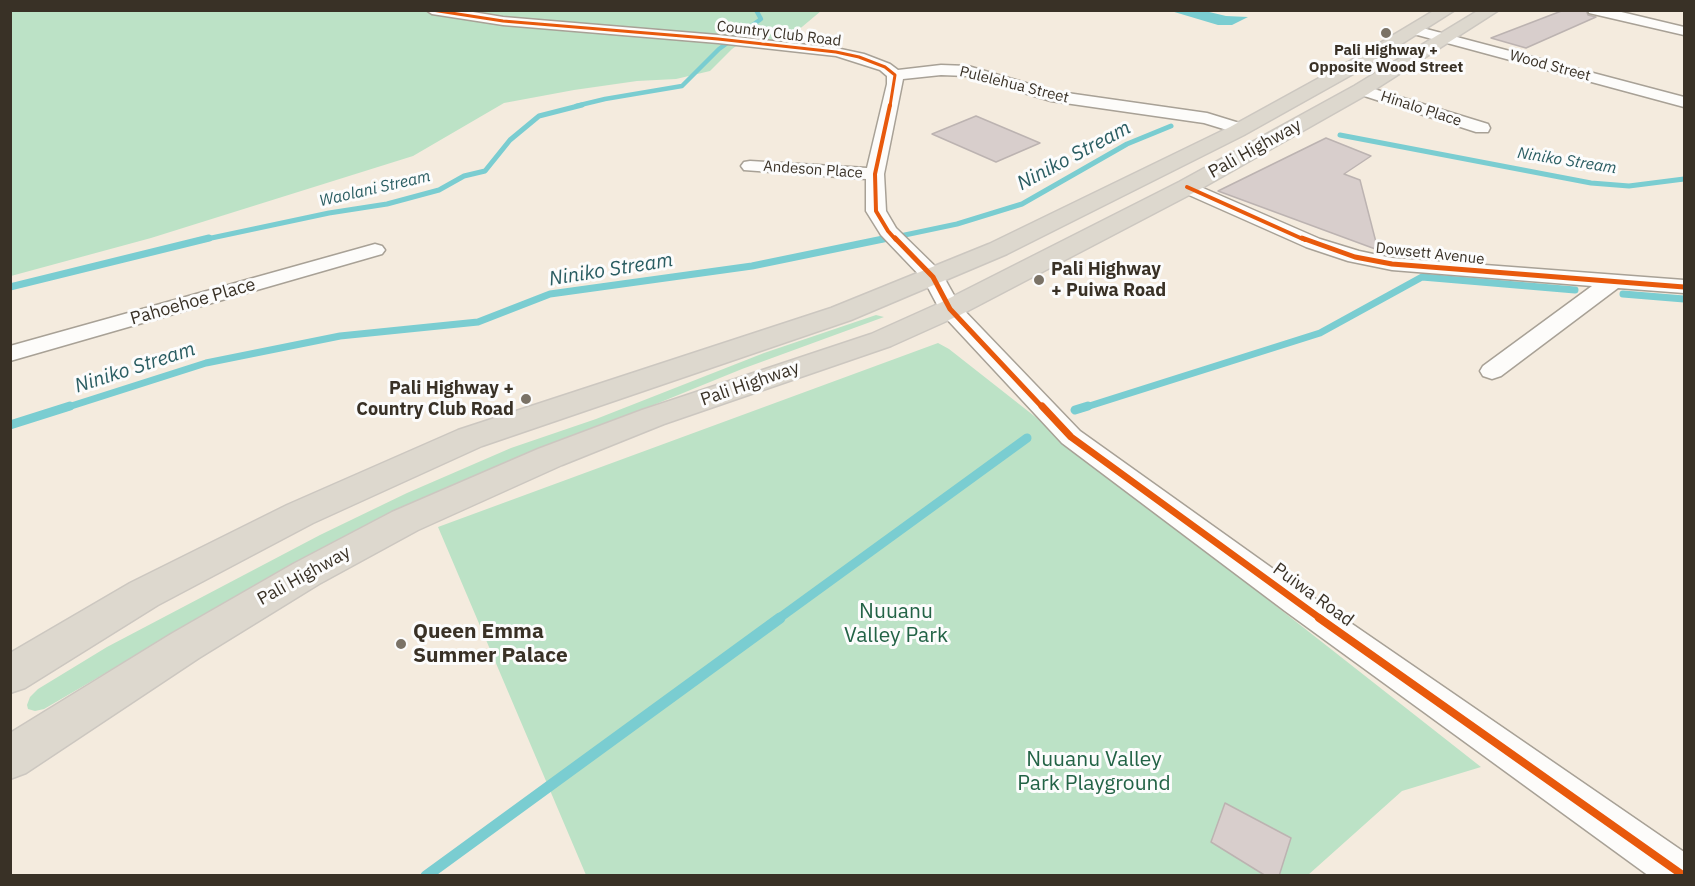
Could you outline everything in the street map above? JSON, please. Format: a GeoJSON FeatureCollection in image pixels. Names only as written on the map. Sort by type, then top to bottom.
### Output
{"type":"FeatureCollection","features":[{"type":"Feature","properties":{"kind":"highway","name":"Pali Highway"},"geometry":{"type":"LineString","coordinates":[[10,758],[205,634],[306,574],[405,521],[550,456],[653,417],[881,340],[930,279],[998,249],[1238,130],[1447,10]]}},
{"type":"Feature","properties":{"kind":"highway","name":"Pali Highway"},"geometry":{"type":"LineString","coordinates":[[10,675],[144,594],[248,540],[329,500],[470,438],[841,314],[930,279],[1187,187],[1361,90],[1491,10]]}},
{"type":"Feature","properties":{"kind":"highway"},"geometry":{"type":"LineString","coordinates":[[1187,187],[1174,178],[1174,173],[1241,138],[1238,130]]}},
{"type":"Feature","properties":{"kind":"highway"},"geometry":{"type":"LineString","coordinates":[[1071,213],[1094,211],[1143,188],[1160,184],[1187,187]]}},
{"type":"Feature","properties":{"kind":"street","name":"Country Club Road"},"geometry":{"type":"LineString","coordinates":[[432,10],[503,21],[718,39],[836,52],[859,57],[885,67],[894,75]]}},
{"type":"Feature","properties":{"kind":"street"},"geometry":{"type":"LineString","coordinates":[[1594,10],[1684,32]]}},
{"type":"Feature","properties":{"kind":"street","name":"Wood Street"},"geometry":{"type":"LineString","coordinates":[[1415,30],[1684,102]]}},
{"type":"Feature","properties":{"kind":"street","name":"Pulelehua Street"},"geometry":{"type":"LineString","coordinates":[[894,75],[940,70],[968,71],[1051,96],[1207,118],[1238,130]]}},
{"type":"Feature","properties":{"kind":"street"},"geometry":{"type":"LineString","coordinates":[[894,75],[895,84],[875,174],[876,211],[888,231],[930,279]]}},
{"type":"Feature","properties":{"kind":"street","name":"Hinalo Place"},"geometry":{"type":"LineString","coordinates":[[1361,90],[1482,128]]}},
{"type":"Feature","properties":{"kind":"street","name":"Andeson Place"},"geometry":{"type":"LineString","coordinates":[[750,166],[875,174]]}},
{"type":"Feature","properties":{"kind":"street","name":"Dowsett Avenue"},"geometry":{"type":"LineString","coordinates":[[1187,187],[1312,243],[1354,257],[1392,264],[1684,287]]}},
{"type":"Feature","properties":{"kind":"street","name":"Pahoehoe Place"},"geometry":{"type":"LineString","coordinates":[[10,354],[375,250]]}},
{"type":"Feature","properties":{"kind":"street","name":"Puiwa Road"},"geometry":{"type":"LineString","coordinates":[[930,279],[1071,437],[1296,602],[1684,876]]}},
{"type":"Feature","properties":{"kind":"street"},"geometry":{"type":"LineString","coordinates":[[1492,371],[1612,282]]}},
{"type":"Feature","properties":{"kind":"green space"},"geometry":{"type":"Polygon","coordinates":[[[11,11],[821,11],[784,42],[749,37],[732,49],[710,71],[676,79],[637,81],[504,103],[413,156],[151,238],[11,276],[11,11]]]}},
{"type":"Feature","properties":{"kind":"green space"},"geometry":{"type":"Polygon","coordinates":[[[876,315],[884,317],[742,369],[575,437],[229,601],[44,709],[35,711],[28,709],[30,697],[38,689],[107,647],[320,535],[407,493],[511,448],[596,419],[764,353],[876,315]]]}},
{"type":"Feature","properties":{"kind":"green space","name":"Nuuanu Valley Park"},"geometry":{"type":"Polygon","coordinates":[[[938,343],[949,349],[1481,767],[1402,791],[1308,875],[586,875],[438,527],[938,343]]]}},
{"type":"Feature","properties":{"kind":"water"},"geometry":{"type":"Polygon","coordinates":[[[1171,11],[1205,11],[1226,16],[1248,17],[1232,25],[1218,25],[1171,11]]]}},
{"type":"Feature","properties":{"kind":"building"},"geometry":{"type":"Polygon","coordinates":[[[1564,10],[1586,10],[1588,15],[1596,17],[1526,48],[1491,38],[1564,10]]]}},
{"type":"Feature","properties":{"kind":"building"},"geometry":{"type":"Polygon","coordinates":[[[976,116],[1040,143],[996,162],[932,134],[976,116]]]}},
{"type":"Feature","properties":{"kind":"building"},"geometry":{"type":"Polygon","coordinates":[[[1326,138],[1371,156],[1344,174],[1360,180],[1378,250],[1218,191],[1326,138]]]}},
{"type":"Feature","properties":{"kind":"building"},"geometry":{"type":"Polygon","coordinates":[[[1225,803],[1291,838],[1279,876],[1266,876],[1211,842],[1225,803]]]}},
{"type":"Feature","properties":{"kind":"waterway","name":"Waolani Stream"},"geometry":{"type":"LineString","coordinates":[[576,106],[682,86],[719,49],[761,19],[756,10]]}},
{"type":"Feature","properties":{"kind":"waterway","name":"Waolani Stream"},"geometry":{"type":"LineString","coordinates":[[202,240],[329,213],[387,204],[439,190],[464,176],[485,171],[510,140],[539,116],[582,105]]}},
{"type":"Feature","properties":{"kind":"waterway","name":"Niniko Stream"},"geometry":{"type":"LineString","coordinates":[[881,240],[957,224],[1022,204],[1127,144],[1171,126]]}},
{"type":"Feature","properties":{"kind":"waterway","name":"Niniko Stream"},"geometry":{"type":"LineString","coordinates":[[1340,135],[1591,183],[1629,186],[1684,179]]}},
{"type":"Feature","properties":{"kind":"waterway","name":"Waolani Stream"},"geometry":{"type":"LineString","coordinates":[[10,287],[209,238]]}},
{"type":"Feature","properties":{"kind":"waterway","name":"Niniko Stream"},"geometry":{"type":"LineString","coordinates":[[65,408],[206,363],[340,336],[478,322],[550,294],[752,266],[888,238]]}},
{"type":"Feature","properties":{"kind":"waterway"},"geometry":{"type":"LineString","coordinates":[[1083,408],[1320,333],[1422,277],[1575,290]]}},
{"type":"Feature","properties":{"kind":"waterway"},"geometry":{"type":"LineString","coordinates":[[1623,294],[1684,299]]}},
{"type":"Feature","properties":{"kind":"waterway","name":"Niniko Stream"},"geometry":{"type":"LineString","coordinates":[[10,425],[70,406]]}},
{"type":"Feature","properties":{"kind":"waterway"},"geometry":{"type":"LineString","coordinates":[[1075,410],[1088,406]]}},
{"type":"Feature","properties":{"kind":"waterway"},"geometry":{"type":"LineString","coordinates":[[778,619],[1027,438]]}},
{"type":"Feature","properties":{"kind":"waterway"},"geometry":{"type":"LineString","coordinates":[[426,876],[780,618]]}},
{"type":"Feature","properties":{"kind":"cycle path"},"geometry":{"type":"LineString","coordinates":[[432,10],[503,21],[718,39],[836,52],[859,57],[885,67],[895,75],[895,84],[875,174],[876,211],[888,231],[933,277],[950,309],[1071,437],[1296,602],[1684,876]]}},
{"type":"Feature","properties":{"kind":"cycle path"},"geometry":{"type":"LineString","coordinates":[[1187,187],[1313,243],[1355,257],[1392,264],[1684,287]]}},
{"type":"Feature","properties":{"kind":"place","name":"Pali Highway + Opposite Wood Street"},"geometry":{"type":"Point","coordinates":[1386,33]}},
{"type":"Feature","properties":{"kind":"place","name":"Pali Highway + Puiwa Road"},"geometry":{"type":"Point","coordinates":[1039,280]}},
{"type":"Feature","properties":{"kind":"place","name":"Pali Highway + Country Club Road"},"geometry":{"type":"Point","coordinates":[526,399]}},
{"type":"Feature","properties":{"kind":"place","name":"Queen Emma Summer Palace"},"geometry":{"type":"Point","coordinates":[401,644]}},
{"type":"Feature","properties":{"kind":"park label","name":"Nuuanu Valley Park Playground"},"geometry":{"type":"Point","coordinates":[1094,772]}}]}
